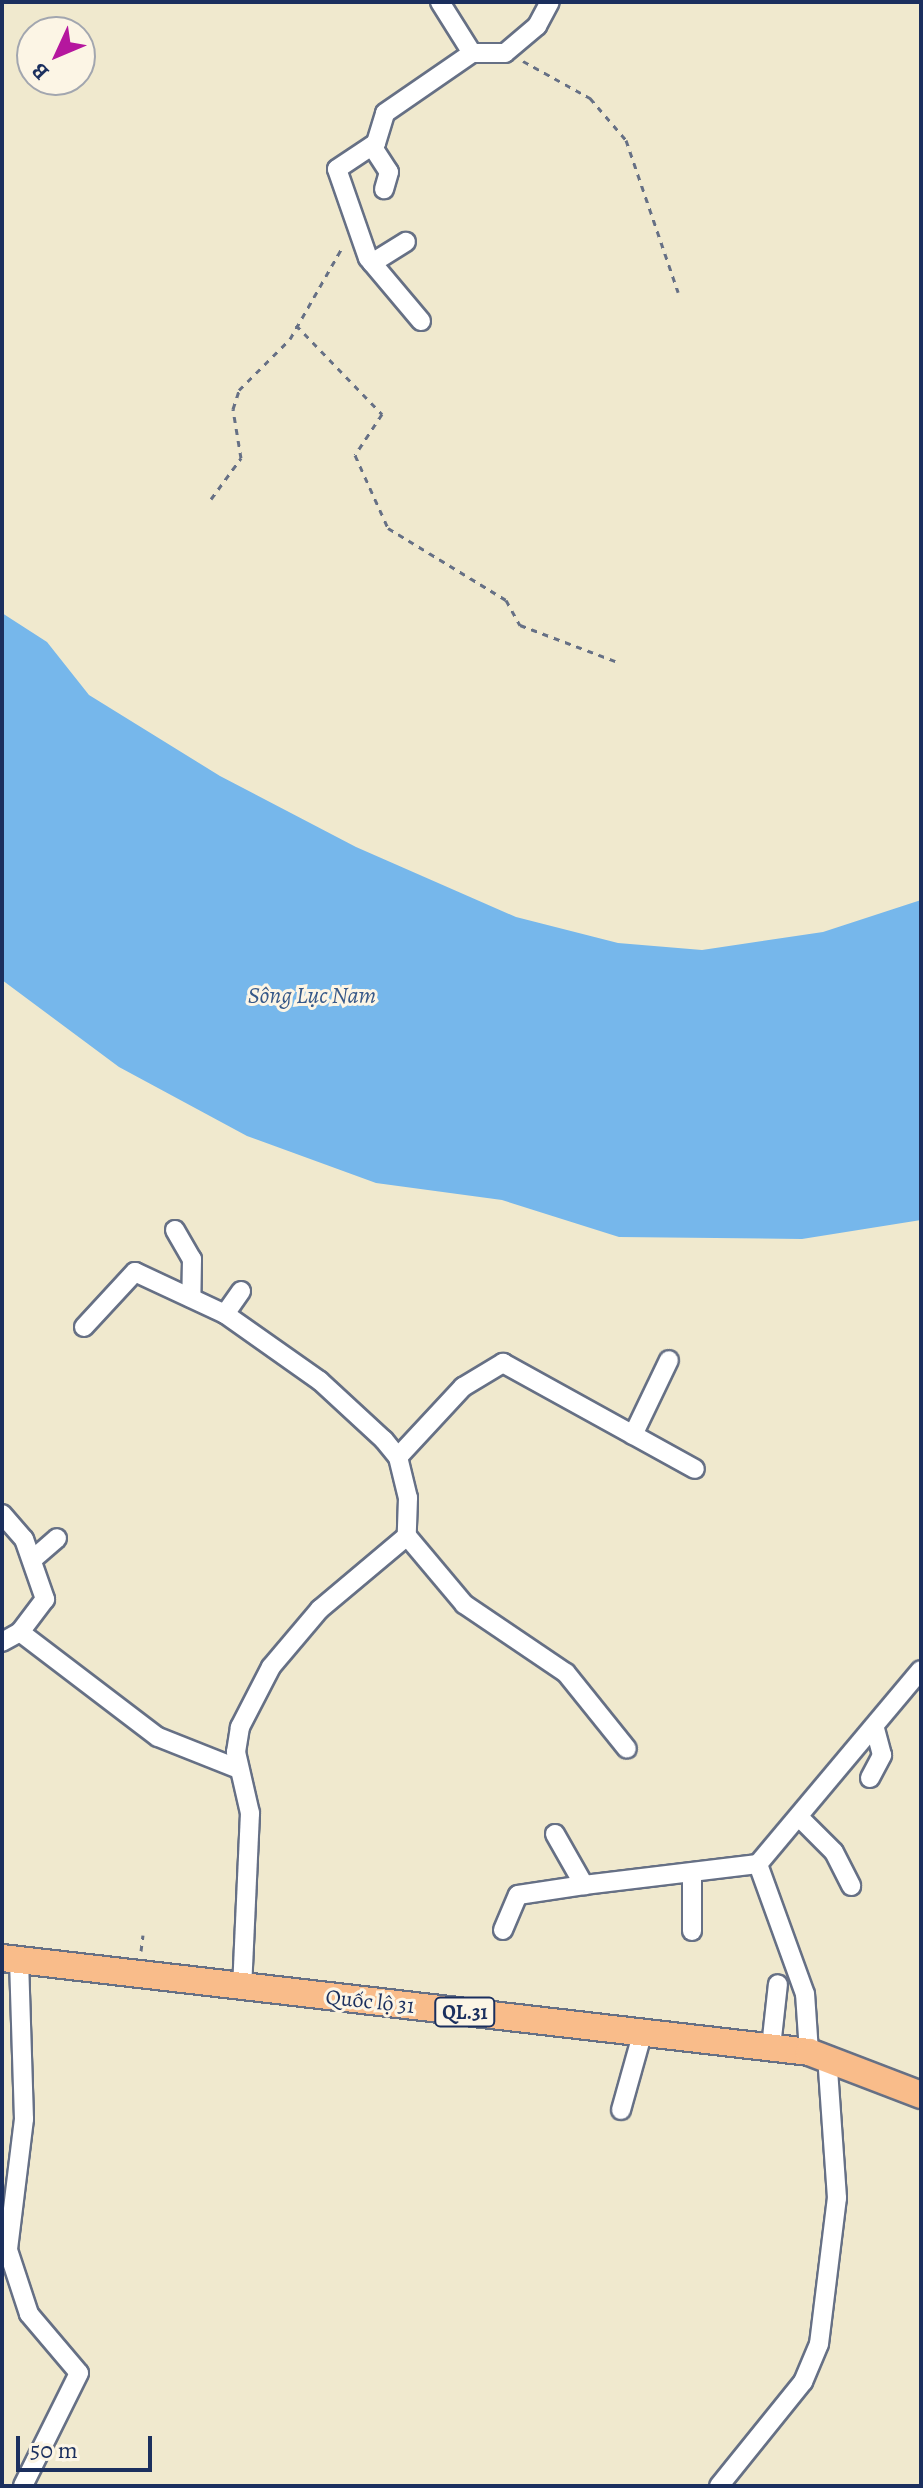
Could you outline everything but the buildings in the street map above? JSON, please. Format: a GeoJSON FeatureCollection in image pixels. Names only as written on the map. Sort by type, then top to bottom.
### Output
{"type":"FeatureCollection","features":[{"type":"Feature","properties":{"kind":"highway","name":"Quốc lộ 31"},"geometry":{"type":"LineString","coordinates":[[10,1959],[601,2035],[643,2031],[818,2054],[921,2095]]}},
{"type":"Feature","properties":{"kind":"street"},"geometry":{"type":"LineString","coordinates":[[440,2],[472,53]]}},
{"type":"Feature","properties":{"kind":"street"},"geometry":{"type":"LineString","coordinates":[[421,321],[372,263],[350,219],[338,166],[372,146],[385,113],[472,53],[505,53],[537,26],[550,2]]}},
{"type":"Feature","properties":{"kind":"street"},"geometry":{"type":"LineString","coordinates":[[372,146],[389,172],[384,189]]}},
{"type":"Feature","properties":{"kind":"street"},"geometry":{"type":"LineString","coordinates":[[372,263],[406,242]]}},
{"type":"Feature","properties":{"kind":"street"},"geometry":{"type":"LineString","coordinates":[[175,1230],[192,1259],[191,1298]]}},
{"type":"Feature","properties":{"kind":"street"},"geometry":{"type":"LineString","coordinates":[[84,1327],[135,1272],[225,1314],[320,1381],[398,1457],[407,1536],[464,1604],[566,1673],[627,1749]]}},
{"type":"Feature","properties":{"kind":"street"},"geometry":{"type":"LineString","coordinates":[[225,1314],[241,1291]]}},
{"type":"Feature","properties":{"kind":"street"},"geometry":{"type":"LineString","coordinates":[[633,1435],[669,1360]]}},
{"type":"Feature","properties":{"kind":"street"},"geometry":{"type":"LineString","coordinates":[[398,1457],[463,1387],[503,1363],[695,1469]]}},
{"type":"Feature","properties":{"kind":"street"},"geometry":{"type":"LineString","coordinates":[[2,1514],[32,1560],[44,1607],[20,1632],[2,1642]]}},
{"type":"Feature","properties":{"kind":"street"},"geometry":{"type":"LineString","coordinates":[[242,1987],[250,1813],[239,1769],[240,1727],[320,1609],[407,1536]]}},
{"type":"Feature","properties":{"kind":"street"},"geometry":{"type":"LineString","coordinates":[[32,1560],[57,1538]]}},
{"type":"Feature","properties":{"kind":"street"},"geometry":{"type":"LineString","coordinates":[[20,1632],[158,1737],[239,1769]]}},
{"type":"Feature","properties":{"kind":"street"},"geometry":{"type":"LineString","coordinates":[[503,1930],[518,1895],[758,1864],[921,1670]]}},
{"type":"Feature","properties":{"kind":"street"},"geometry":{"type":"LineString","coordinates":[[870,1778],[882,1755],[875,1728]]}},
{"type":"Feature","properties":{"kind":"street"},"geometry":{"type":"LineString","coordinates":[[799,1817],[841,1862],[851,1886]]}},
{"type":"Feature","properties":{"kind":"street"},"geometry":{"type":"LineString","coordinates":[[555,1834],[584,1885]]}},
{"type":"Feature","properties":{"kind":"street"},"geometry":{"type":"LineString","coordinates":[[719,2486],[803,2382],[819,2344],[837,2198],[818,2054],[805,1994],[758,1864]]}},
{"type":"Feature","properties":{"kind":"street"},"geometry":{"type":"LineString","coordinates":[[692,1873],[692,1931]]}},
{"type":"Feature","properties":{"kind":"street"},"geometry":{"type":"LineString","coordinates":[[10,1959],[25,2090],[9,2259],[38,2329],[79,2373],[23,2486]]}},
{"type":"Feature","properties":{"kind":"street"},"geometry":{"type":"LineString","coordinates":[[771,2047],[778,1984]]}},
{"type":"Feature","properties":{"kind":"street"},"geometry":{"type":"LineString","coordinates":[[621,2110],[643,2031]]}},
{"type":"Feature","properties":{"kind":"path"},"geometry":{"type":"LineString","coordinates":[[505,53],[573,86],[611,118],[645,182],[678,292]]}},
{"type":"Feature","properties":{"kind":"path"},"geometry":{"type":"LineString","coordinates":[[211,499],[241,458],[233,409],[239,390],[296,325],[321,276],[340,257],[350,219]]}},
{"type":"Feature","properties":{"kind":"path"},"geometry":{"type":"LineString","coordinates":[[296,325],[382,414],[355,455],[388,528],[506,600],[520,625],[615,661]]}},
{"type":"Feature","properties":{"kind":"water","name":"Sông Lục Nam"},"geometry":{"type":"Polygon","coordinates":[[[2,613],[47,642],[89,695],[220,776],[356,847],[516,917],[618,943],[702,950],[823,932],[921,900],[921,1220],[802,1239],[619,1237],[502,1200],[376,1183],[247,1136],[119,1067],[2,980],[2,613]]]}}]}
